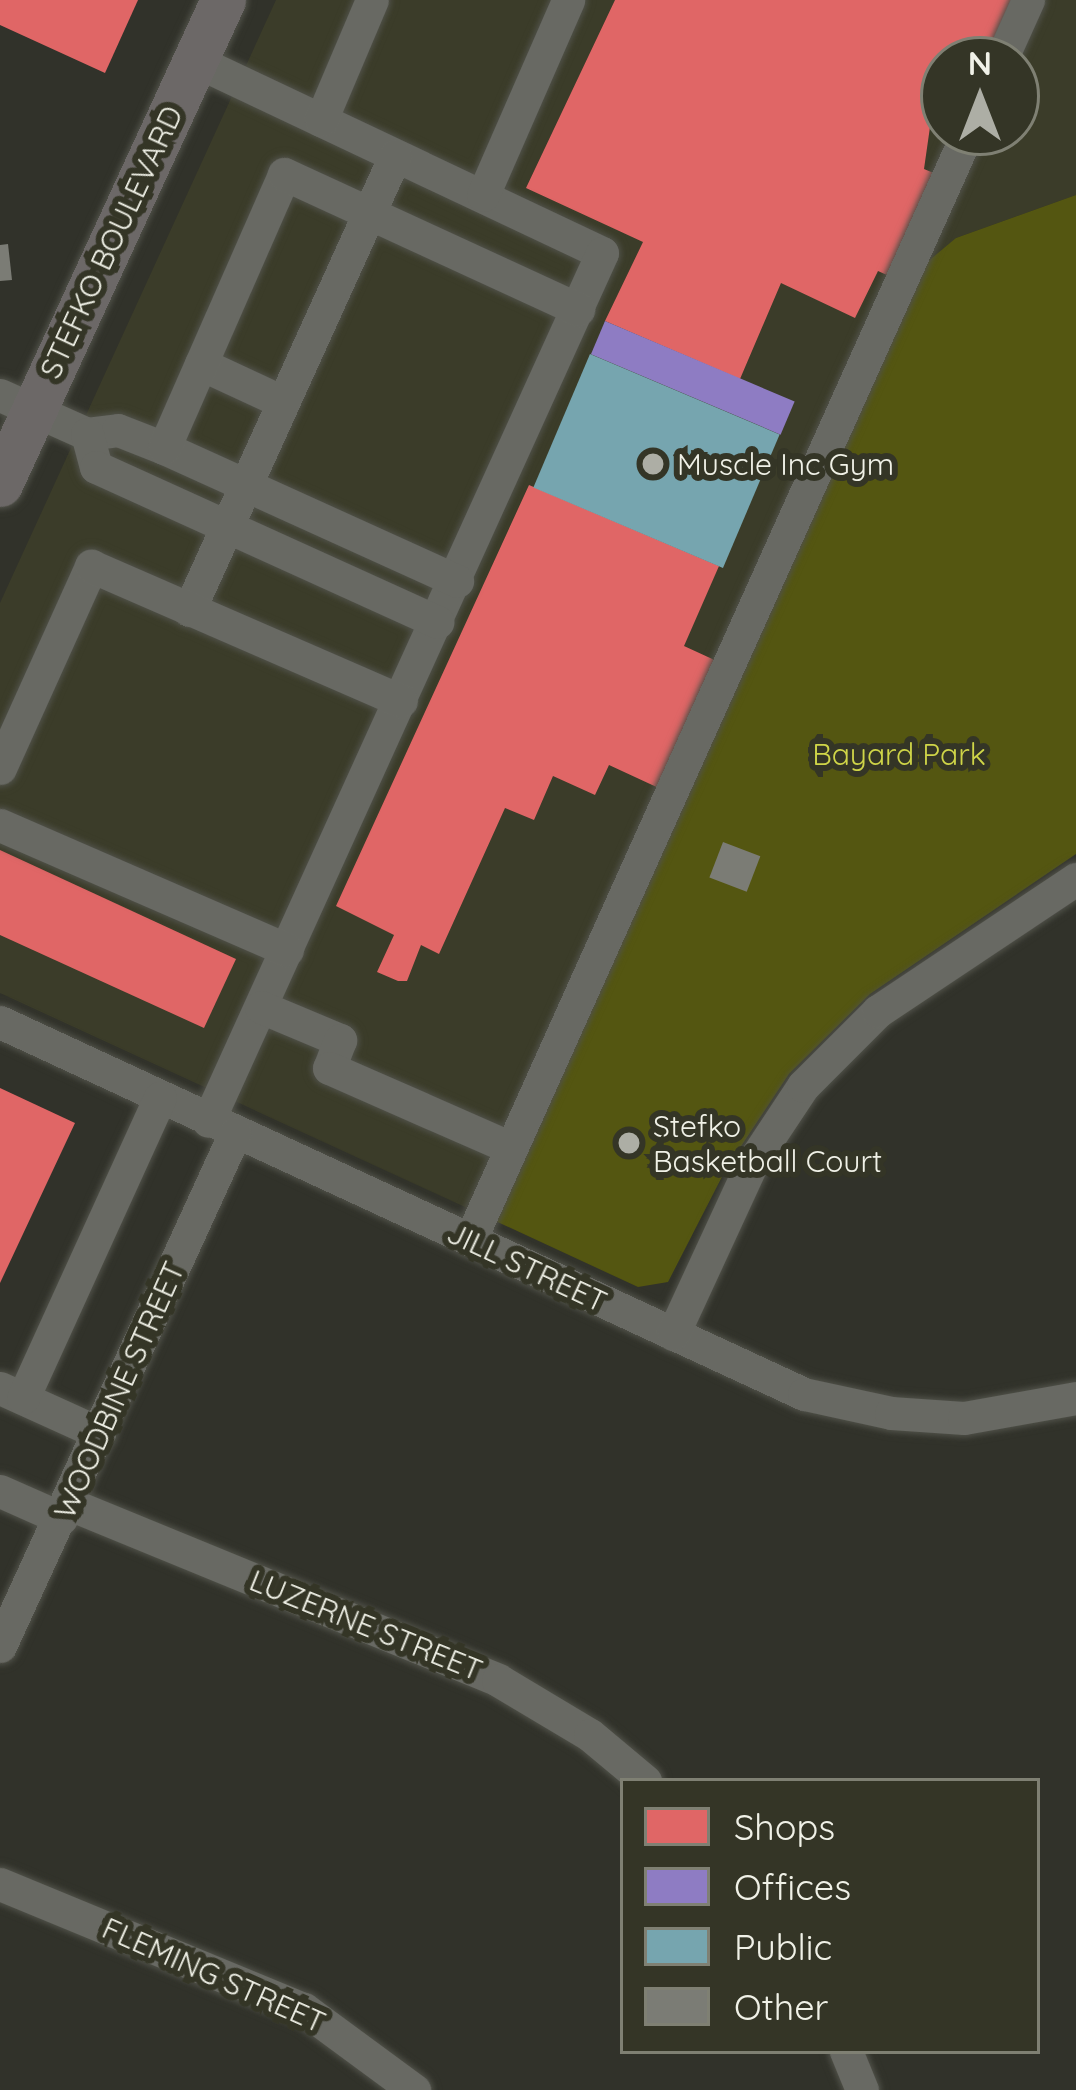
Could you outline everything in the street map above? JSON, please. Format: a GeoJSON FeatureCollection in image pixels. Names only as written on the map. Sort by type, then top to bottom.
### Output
{"type":"FeatureCollection","features":[{"type":"Feature","properties":{"kind":"main road","name":"STEFKO BOULEVARD"},"geometry":{"type":"LineString","coordinates":[[0,484],[17,402],[224,0]]}},
{"type":"Feature","properties":{"kind":"street"},"geometry":{"type":"LineString","coordinates":[[321,120],[372,0]]}},
{"type":"Feature","properties":{"kind":"street"},"geometry":{"type":"LineString","coordinates":[[196,62],[483,195],[568,0]]}},
{"type":"Feature","properties":{"kind":"street"},"geometry":{"type":"LineString","coordinates":[[1012,36],[1028,0]]}},
{"type":"Feature","properties":{"kind":"street"},"geometry":{"type":"LineString","coordinates":[[189,610],[395,155]]}},
{"type":"Feature","properties":{"kind":"street"},"geometry":{"type":"LineString","coordinates":[[470,1240],[957,156]]}},
{"type":"Feature","properties":{"kind":"street"},"geometry":{"type":"LineString","coordinates":[[164,448],[284,174],[578,309]]}},
{"type":"Feature","properties":{"kind":"street","name":"WOODBINE STREET"},"geometry":{"type":"LineString","coordinates":[[0,1646],[99,1433],[222,1127],[261,1007],[602,253],[483,195]]}},
{"type":"Feature","properties":{"kind":"street"},"geometry":{"type":"LineString","coordinates":[[201,364],[284,402]]}},
{"type":"Feature","properties":{"kind":"street"},"geometry":{"type":"LineString","coordinates":[[17,402],[87,434],[118,430],[164,448],[457,580]]}},
{"type":"Feature","properties":{"kind":"street"},"geometry":{"type":"LineString","coordinates":[[87,434],[96,467],[437,622]]}},
{"type":"Feature","properties":{"kind":"street"},"geometry":{"type":"LineString","coordinates":[[0,768],[92,566],[401,700]]}},
{"type":"Feature","properties":{"kind":"street"},"geometry":{"type":"LineString","coordinates":[[0,825],[287,950]]}},
{"type":"Feature","properties":{"kind":"street"},"geometry":{"type":"LineString","coordinates":[[674,1334],[752,1163],[803,1086],[878,1011],[1076,879]]}},
{"type":"Feature","properties":{"kind":"street"},"geometry":{"type":"LineString","coordinates":[[261,1007],[340,1040],[329,1068],[511,1148]]}},
{"type":"Feature","properties":{"kind":"street","name":"JILL STREET"},"geometry":{"type":"LineString","coordinates":[[0,1022],[804,1394],[891,1413],[997,1416],[1076,1398]]}},
{"type":"Feature","properties":{"kind":"street"},"geometry":{"type":"LineString","coordinates":[[99,1433],[12,1393],[160,1098]]}},
{"type":"Feature","properties":{"kind":"street","name":"LUZERNE STREET"},"geometry":{"type":"LineString","coordinates":[[0,1491],[64,1511],[498,1680],[590,1736],[641,1778]]}},
{"type":"Feature","properties":{"kind":"street","name":"FLEMING STREET"},"geometry":{"type":"LineString","coordinates":[[0,1884],[304,2008],[414,2090]]}},
{"type":"Feature","properties":{"kind":"street"},"geometry":{"type":"LineString","coordinates":[[847,2054],[862,2090]]}},
{"type":"Feature","properties":{"kind":"shaded area"},"geometry":{"type":"Polygon","coordinates":[[[276,0],[1076,0],[1076,195],[956,238],[491,1219],[0,993],[0,603],[276,0]]]}},
{"type":"Feature","properties":{"kind":"green space","name":"Bayard Park"},"geometry":{"type":"Polygon","coordinates":[[[1076,195],[1076,854],[870,994],[789,1074],[726,1169],[668,1282],[638,1287],[491,1219],[926,263],[956,238],[1076,195]]]}},
{"type":"Feature","properties":{"kind":"building: Shops"},"geometry":{"type":"Polygon","coordinates":[[[0,0],[138,0],[105,73],[0,25],[0,0]]]}},
{"type":"Feature","properties":{"kind":"building: Shops"},"geometry":{"type":"Polygon","coordinates":[[[615,0],[1012,0],[995,36],[920,36],[920,156],[926,156],[924,169],[936,174],[889,276],[878,271],[855,318],[781,283],[740,379],[605,321],[643,242],[526,188],[615,0]]]}},
{"type":"Feature","properties":{"kind":"building: Shops"},"geometry":{"type":"Polygon","coordinates":[[[529,485],[719,566],[684,646],[721,663],[663,790],[609,765],[595,795],[553,776],[534,820],[505,808],[439,954],[421,945],[407,981],[398,981],[377,972],[394,935],[336,906],[529,485]]]}},
{"type":"Feature","properties":{"kind":"building: Shops"},"geometry":{"type":"Polygon","coordinates":[[[0,850],[236,959],[204,1028],[0,935],[0,850]]]}},
{"type":"Feature","properties":{"kind":"building: Shops"},"geometry":{"type":"Polygon","coordinates":[[[0,1088],[75,1123],[0,1283],[0,1088]]]}},
{"type":"Feature","properties":{"kind":"building: Offices"},"geometry":{"type":"Polygon","coordinates":[[[605,321],[795,401],[781,435],[591,354],[605,321]]]}},
{"type":"Feature","properties":{"kind":"building: Public"},"geometry":{"type":"Polygon","coordinates":[[[590,354],[780,434],[723,568],[533,487],[590,354]]]}},
{"type":"Feature","properties":{"kind":"building: Other"},"geometry":{"type":"Polygon","coordinates":[[[8,244],[12,280],[0,281],[0,245],[8,244]]]}},
{"type":"Feature","properties":{"kind":"building: Other"},"geometry":{"type":"Polygon","coordinates":[[[723,842],[760,856],[747,892],[709,877],[723,842]]]}},
{"type":"Feature","properties":{"kind":"place","name":"Muscle Inc Gym"},"geometry":{"type":"Point","coordinates":[653,464]}},
{"type":"Feature","properties":{"kind":"place","name":"Stefko Basketball Court"},"geometry":{"type":"Point","coordinates":[629,1143]}}]}
